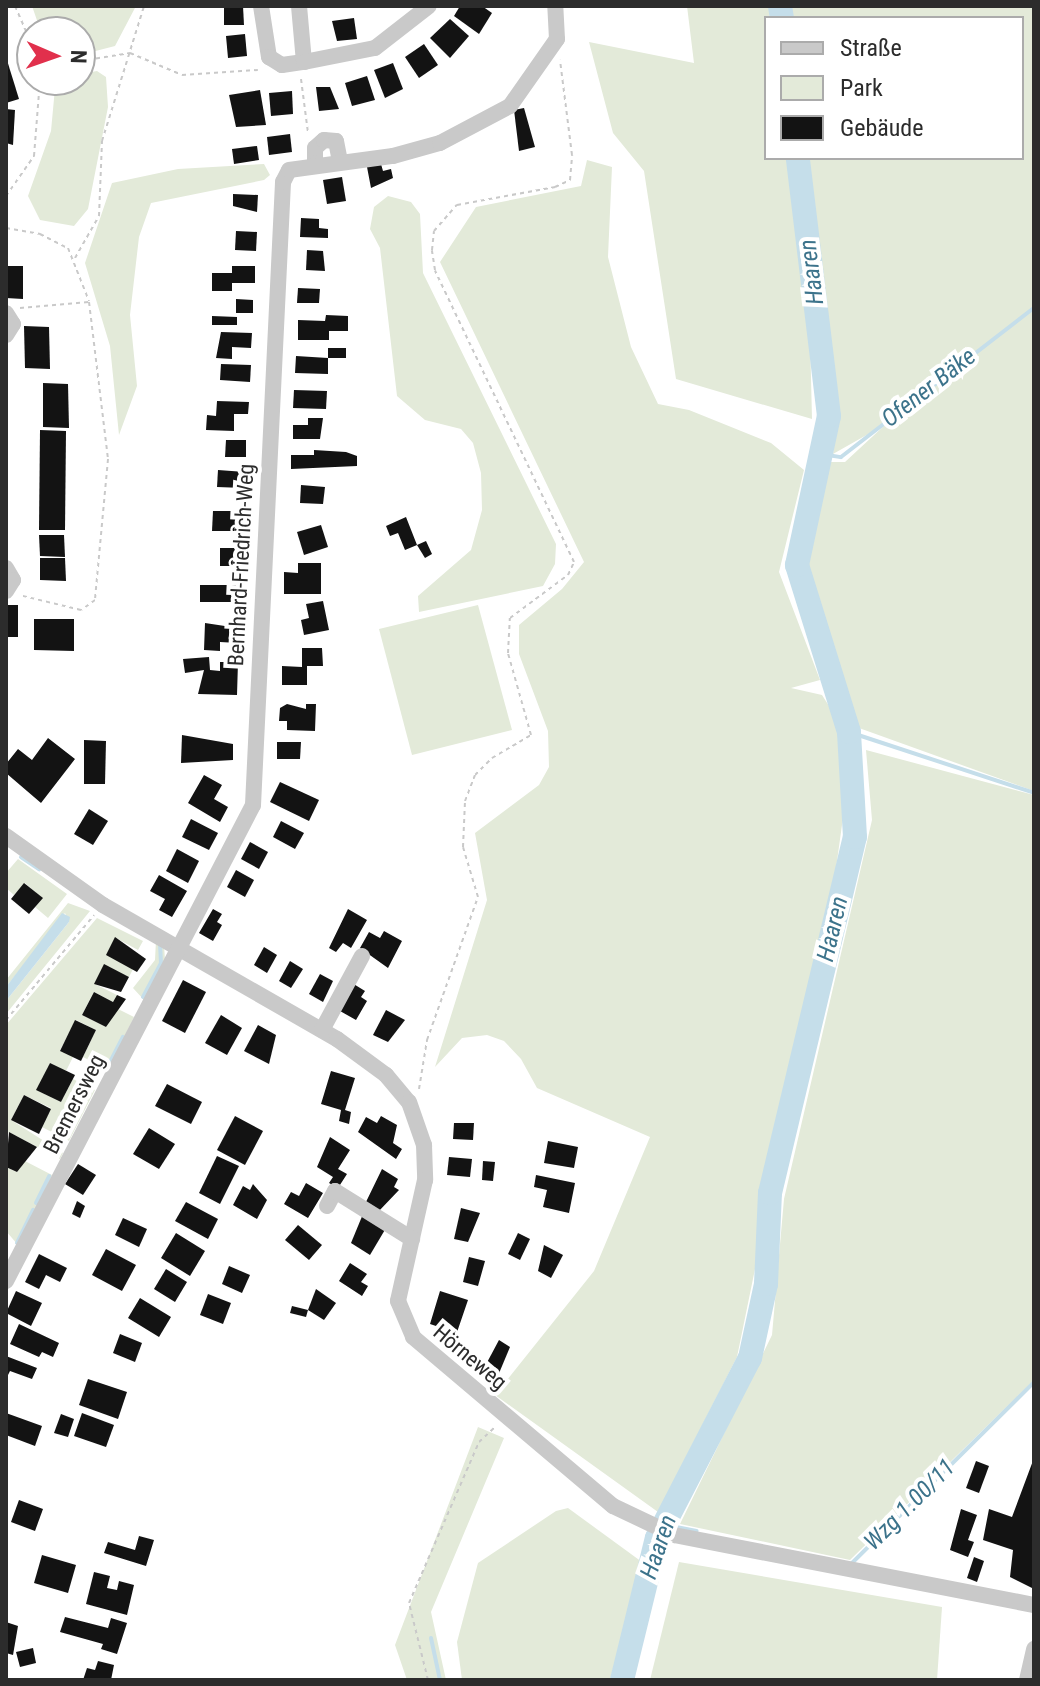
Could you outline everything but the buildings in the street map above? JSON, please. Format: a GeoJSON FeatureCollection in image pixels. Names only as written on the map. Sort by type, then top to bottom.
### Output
{"type":"FeatureCollection","features":[{"type":"Feature","properties":{"kind":"street"},"geometry":{"type":"LineString","coordinates":[[261,6],[264,40],[273,62],[301,62],[375,48],[429,6]]}},
{"type":"Feature","properties":{"kind":"street"},"geometry":{"type":"LineString","coordinates":[[299,6],[301,62]]}},
{"type":"Feature","properties":{"kind":"street"},"geometry":{"type":"LineString","coordinates":[[315,156],[320,141],[335,140],[340,161],[393,156],[440,143],[510,106],[557,39],[555,6]]}},
{"type":"Feature","properties":{"kind":"street","name":"Bernhard-Friedrich-Weg"},"geometry":{"type":"LineString","coordinates":[[179,946],[253,805],[280,228],[289,170],[315,156]]}},
{"type":"Feature","properties":{"kind":"street"},"geometry":{"type":"LineString","coordinates":[[6,335],[13,324],[7,314]]}},
{"type":"Feature","properties":{"kind":"street"},"geometry":{"type":"LineString","coordinates":[[6,568],[12,576],[8,589]]}},
{"type":"Feature","properties":{"kind":"street"},"geometry":{"type":"LineString","coordinates":[[6,862],[12,842]]}},
{"type":"Feature","properties":{"kind":"street","name":"Hörneweg"},"geometry":{"type":"LineString","coordinates":[[12,842],[103,905],[322,1030],[386,1075],[409,1102],[424,1145],[425,1168],[398,1301],[413,1337],[613,1506],[674,1535],[992,1600],[1034,1605]]}},
{"type":"Feature","properties":{"kind":"street","name":"Bremersweg"},"geometry":{"type":"LineString","coordinates":[[6,1281],[179,946]]}},
{"type":"Feature","properties":{"kind":"street"},"geometry":{"type":"LineString","coordinates":[[322,1030],[362,956]]}},
{"type":"Feature","properties":{"kind":"street"},"geometry":{"type":"LineString","coordinates":[[327,1206],[335,1191],[412,1239]]}},
{"type":"Feature","properties":{"kind":"street"},"geometry":{"type":"LineString","coordinates":[[1027,1680],[1034,1649]]}},
{"type":"Feature","properties":{"kind":"path"},"geometry":{"type":"LineString","coordinates":[[75,258],[99,216],[100,149],[144,6]]}},
{"type":"Feature","properties":{"kind":"path"},"geometry":{"type":"LineString","coordinates":[[409,1102],[418,1093],[427,1040],[476,909],[476,888],[461,828],[465,801],[475,775],[492,758],[531,735],[508,653],[510,618],[568,575],[574,562],[435,270],[432,250],[434,231],[457,205],[555,187],[570,180],[572,155],[557,39]]}},
{"type":"Feature","properties":{"kind":"path"},"geometry":{"type":"LineString","coordinates":[[96,58],[130,53],[160,70],[188,76],[258,70],[273,62]]}},
{"type":"Feature","properties":{"kind":"path"},"geometry":{"type":"LineString","coordinates":[[301,62],[308,132],[315,156]]}},
{"type":"Feature","properties":{"kind":"path"},"geometry":{"type":"LineString","coordinates":[[6,196],[25,175],[37,148],[39,96]]}},
{"type":"Feature","properties":{"kind":"path"},"geometry":{"type":"LineString","coordinates":[[6,228],[57,241],[75,258],[89,302],[108,459],[99,593],[81,610],[8,589]]}},
{"type":"Feature","properties":{"kind":"path"},"geometry":{"type":"LineString","coordinates":[[7,314],[23,307],[89,302]]}},
{"type":"Feature","properties":{"kind":"path"},"geometry":{"type":"LineString","coordinates":[[6,1020],[103,905]]}},
{"type":"Feature","properties":{"kind":"path"},"geometry":{"type":"LineString","coordinates":[[428,1680],[409,1603],[479,1442],[505,1417]]}},
{"type":"Feature","properties":{"kind":"green space"},"geometry":{"type":"Polygon","coordinates":[[[32,6],[136,6],[115,46],[96,51],[96,16],[35,16],[32,6]]]}},
{"type":"Feature","properties":{"kind":"green space"},"geometry":{"type":"Polygon","coordinates":[[[687,6],[770,6],[770,16],[764,16],[764,160],[788,160],[810,336],[812,419],[676,379],[644,171],[613,133],[589,42],[694,63],[687,6]]]}},
{"type":"Feature","properties":{"kind":"green space"},"geometry":{"type":"Polygon","coordinates":[[[789,6],[1034,6],[1034,791],[859,728],[804,565],[826,462],[845,462],[886,424],[833,454],[838,412],[807,160],[1024,160],[1024,16],[791,16],[789,6]]]}},
{"type":"Feature","properties":{"kind":"green space"},"geometry":{"type":"Polygon","coordinates":[[[96,71],[106,77],[108,107],[88,209],[74,226],[40,220],[28,196],[51,131],[54,96],[96,96],[96,71]]]}},
{"type":"Feature","properties":{"kind":"green space"},"geometry":{"type":"Polygon","coordinates":[[[587,160],[612,167],[608,257],[631,347],[658,404],[689,410],[771,443],[804,470],[779,572],[820,680],[791,688],[822,695],[836,717],[846,796],[828,926],[762,1186],[755,1269],[737,1357],[658,1512],[495,1395],[594,1271],[650,1137],[537,1088],[521,1059],[504,1041],[487,1035],[462,1038],[435,1067],[487,900],[475,833],[539,785],[549,767],[548,731],[519,654],[519,625],[562,589],[584,562],[440,262],[476,207],[581,186],[587,160]]]}},
{"type":"Feature","properties":{"kind":"green space"},"geometry":{"type":"Polygon","coordinates":[[[264,164],[270,175],[264,180],[151,203],[139,237],[130,315],[137,386],[119,435],[110,346],[85,263],[112,183],[178,169],[264,164]]]}},
{"type":"Feature","properties":{"kind":"green space"},"geometry":{"type":"Polygon","coordinates":[[[388,196],[411,202],[420,214],[423,273],[556,544],[555,564],[543,586],[419,612],[418,596],[471,550],[482,510],[481,473],[473,443],[461,429],[425,420],[397,396],[380,248],[370,229],[374,207],[388,196]]]}},
{"type":"Feature","properties":{"kind":"green space"},"geometry":{"type":"Polygon","coordinates":[[[478,605],[512,730],[412,755],[379,629],[478,605]]]}},
{"type":"Feature","properties":{"kind":"green space"},"geometry":{"type":"Polygon","coordinates":[[[866,750],[1034,795],[1034,1380],[850,1560],[680,1524],[772,1335],[784,1199],[872,820],[866,750]]]}},
{"type":"Feature","properties":{"kind":"green space"},"geometry":{"type":"Polygon","coordinates":[[[18,859],[67,894],[48,918],[35,907],[42,898],[25,883],[14,895],[6,888],[6,873],[18,859]]]}},
{"type":"Feature","properties":{"kind":"green space"},"geometry":{"type":"Polygon","coordinates":[[[68,903],[90,911],[6,1014],[6,1001],[69,922],[65,913],[6,987],[6,980],[68,903]]]}},
{"type":"Feature","properties":{"kind":"green space"},"geometry":{"type":"Polygon","coordinates":[[[97,918],[143,941],[138,950],[116,938],[133,969],[129,977],[104,965],[95,984],[117,995],[113,1002],[94,992],[82,1015],[106,1027],[116,1008],[134,1017],[108,1070],[83,1057],[96,1030],[76,1020],[60,1050],[73,1057],[66,1071],[50,1063],[37,1090],[61,1102],[73,1079],[95,1090],[69,1141],[42,1127],[51,1108],[24,1095],[11,1120],[63,1153],[60,1159],[9,1132],[6,1137],[6,1025],[97,918]]]}},
{"type":"Feature","properties":{"kind":"green space"},"geometry":{"type":"Polygon","coordinates":[[[156,940],[164,945],[165,960],[144,1000],[133,988],[155,960],[156,940]]]}},
{"type":"Feature","properties":{"kind":"green space"},"geometry":{"type":"Polygon","coordinates":[[[23,1160],[52,1175],[18,1245],[6,1231],[6,1167],[17,1172],[23,1160]]]}},
{"type":"Feature","properties":{"kind":"green space"},"geometry":{"type":"Polygon","coordinates":[[[478,1427],[504,1438],[431,1612],[446,1680],[407,1680],[395,1645],[478,1427]]]}},
{"type":"Feature","properties":{"kind":"green space"},"geometry":{"type":"Polygon","coordinates":[[[568,1508],[642,1562],[610,1680],[462,1680],[457,1642],[478,1563],[556,1511],[568,1508]]]}},
{"type":"Feature","properties":{"kind":"green space"},"geometry":{"type":"Polygon","coordinates":[[[679,1562],[942,1607],[937,1680],[650,1680],[679,1562]]]}},
{"type":"Feature","properties":{"kind":"water"},"geometry":{"type":"Polygon","coordinates":[[[62,913],[70,917],[69,922],[6,1001],[6,987],[62,913]]]}},
{"type":"Feature","properties":{"kind":"waterway","name":"Haaren"},"geometry":{"type":"LineString","coordinates":[[780,6],[782,16]]}},
{"type":"Feature","properties":{"kind":"waterway","name":"Haaren"},"geometry":{"type":"LineString","coordinates":[[622,1680],[657,1538],[750,1358],[766,1284],[770,1193],[855,837],[849,732],[797,565],[829,416],[798,160]]}},
{"type":"Feature","properties":{"kind":"waterway","name":"Ofener Bäke"},"geometry":{"type":"LineString","coordinates":[[821,454],[841,457],[1034,308]]}},
{"type":"Feature","properties":{"kind":"waterway"},"geometry":{"type":"LineString","coordinates":[[849,732],[1034,793]]}},
{"type":"Feature","properties":{"kind":"waterway"},"geometry":{"type":"LineString","coordinates":[[21,857],[39,869]]}},
{"type":"Feature","properties":{"kind":"waterway"},"geometry":{"type":"LineString","coordinates":[[143,997],[161,963],[160,945]]}},
{"type":"Feature","properties":{"kind":"waterway"},"geometry":{"type":"LineString","coordinates":[[107,1068],[123,1037]]}},
{"type":"Feature","properties":{"kind":"waterway"},"geometry":{"type":"LineString","coordinates":[[36,1203],[49,1176]]}},
{"type":"Feature","properties":{"kind":"waterway"},"geometry":{"type":"LineString","coordinates":[[17,1243],[33,1210]]}},
{"type":"Feature","properties":{"kind":"waterway","name":"Wzg 1.00/11"},"geometry":{"type":"LineString","coordinates":[[851,1564],[1034,1382]]}},
{"type":"Feature","properties":{"kind":"waterway","name":"Wzg 1.00/11"},"geometry":{"type":"LineString","coordinates":[[671,1526],[697,1531]]}},
{"type":"Feature","properties":{"kind":"waterway"},"geometry":{"type":"LineString","coordinates":[[431,1638],[440,1680]]}}]}
